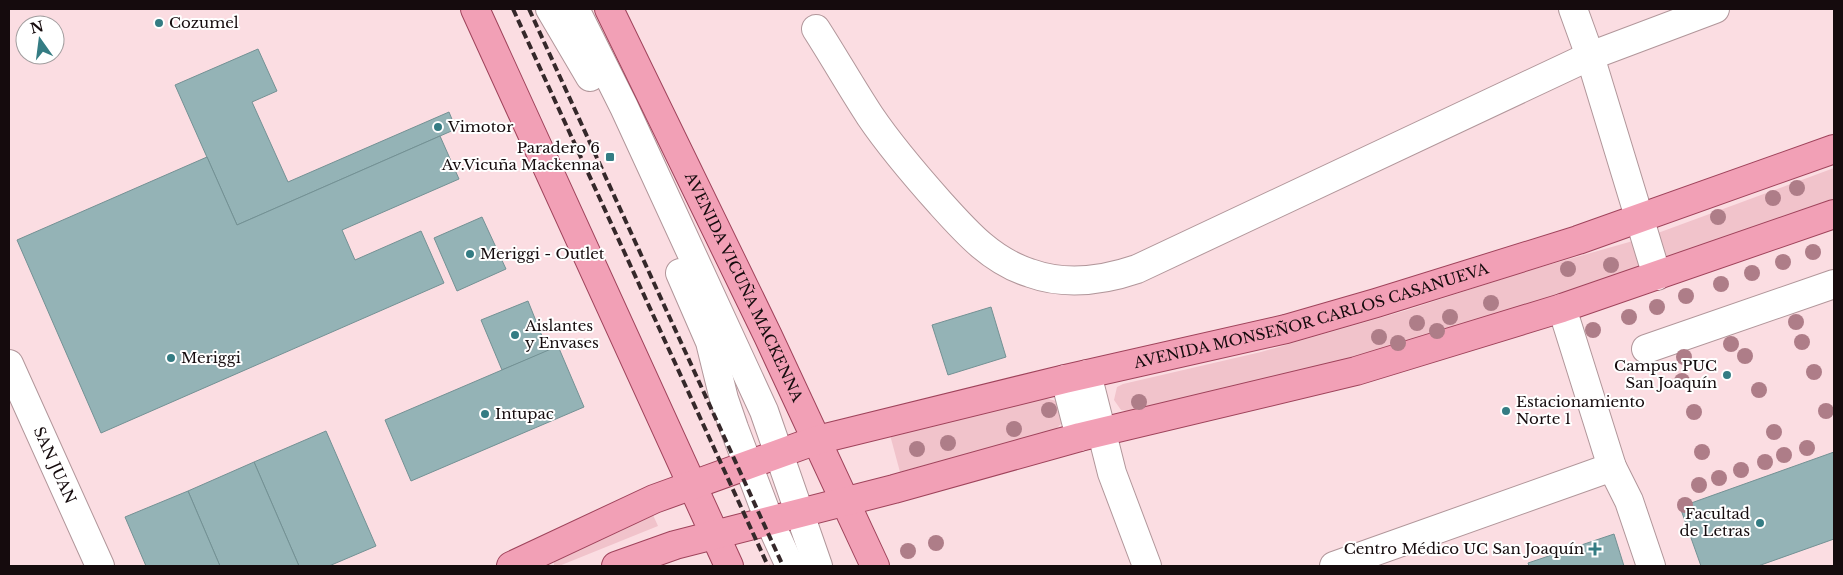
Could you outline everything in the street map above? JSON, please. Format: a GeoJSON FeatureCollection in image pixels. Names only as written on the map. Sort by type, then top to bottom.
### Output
{"type":"FeatureCollection","features":[{"type":"Feature","properties":{"kind":"main road"},"geometry":{"type":"LineString","coordinates":[[475,9],[729,566]]}},
{"type":"Feature","properties":{"kind":"main road","name":"AVENIDA VICUÑA MACKENNA"},"geometry":{"type":"LineString","coordinates":[[608,9],[817,440],[875,566]]}},
{"type":"Feature","properties":{"kind":"main road","name":"AVENIDA MONSEÑOR CARLOS CASANUEVA"},"geometry":{"type":"LineString","coordinates":[[511,566],[654,499],[817,440],[1076,376],[1286,329],[1376,303],[1641,219],[1834,149]]}},
{"type":"Feature","properties":{"kind":"main road"},"geometry":{"type":"LineString","coordinates":[[616,566],[675,545],[714,534],[1091,435],[1317,382],[1562,308],[1834,214]]}},
{"type":"Feature","properties":{"kind":"street"},"geometry":{"type":"LineString","coordinates":[[550,9],[597,90],[694,303],[710,342],[724,399],[770,520],[790,566]]}},
{"type":"Feature","properties":{"kind":"street"},"geometry":{"type":"LineString","coordinates":[[575,9],[604,65],[742,360],[780,453],[818,566]]}},
{"type":"Feature","properties":{"kind":"street"},"geometry":{"type":"LineString","coordinates":[[1573,9],[1590,56],[1657,276]]}},
{"type":"Feature","properties":{"kind":"street"},"geometry":{"type":"LineString","coordinates":[[816,28],[871,116],[923,184],[976,242],[1000,259],[1029,273],[1072,281],[1116,276],[1137,269],[1590,56],[1715,9]]}},
{"type":"Feature","properties":{"kind":"street"},"geometry":{"type":"LineString","coordinates":[[1646,350],[1834,284]]}},
{"type":"Feature","properties":{"kind":"street"},"geometry":{"type":"LineString","coordinates":[[1562,308],[1612,467],[1629,501],[1652,566]]}},
{"type":"Feature","properties":{"kind":"street","name":"SAN JUAN"},"geometry":{"type":"LineString","coordinates":[[9,364],[100,566]]}},
{"type":"Feature","properties":{"kind":"street"},"geometry":{"type":"LineString","coordinates":[[1076,376],[1091,435],[1112,473],[1147,566]]}},
{"type":"Feature","properties":{"kind":"street"},"geometry":{"type":"LineString","coordinates":[[1334,566],[1612,467]]}},
{"type":"Feature","properties":{"kind":"shaded area"},"geometry":{"type":"Polygon","coordinates":[[[1834,168],[1834,199],[1544,299],[1398,344],[1220,392],[1128,411],[1121,410],[1114,400],[1117,387],[1123,384],[1261,352],[1404,311],[1527,271],[1647,237],[1834,168]]]}},
{"type":"Feature","properties":{"kind":"shaded area"},"geometry":{"type":"Polygon","coordinates":[[[1045,398],[1060,402],[1064,421],[1056,429],[900,472],[890,435],[1045,398]]]}},
{"type":"Feature","properties":{"kind":"shaded area"},"geometry":{"type":"Polygon","coordinates":[[[653,515],[658,526],[559,566],[554,565],[554,560],[653,515]]]}},
{"type":"Feature","properties":{"kind":"building"},"geometry":{"type":"Polygon","coordinates":[[[258,49],[277,91],[252,102],[288,182],[449,112],[456,129],[237,225],[175,85],[258,49]]]}},
{"type":"Feature","properties":{"kind":"building","name":"Meriggi"},"geometry":{"type":"Polygon","coordinates":[[[440,136],[459,179],[342,230],[355,260],[421,231],[444,283],[101,433],[17,240],[207,157],[237,225],[440,136]]]}},
{"type":"Feature","properties":{"kind":"building","name":"Meriggi - Outlet"},"geometry":{"type":"Polygon","coordinates":[[[482,217],[506,269],[457,291],[434,238],[482,217]]]}},
{"type":"Feature","properties":{"kind":"building","name":"Aislantes y Envases"},"geometry":{"type":"Polygon","coordinates":[[[528,301],[548,351],[502,370],[481,320],[528,301]]]}},
{"type":"Feature","properties":{"kind":"building"},"geometry":{"type":"Polygon","coordinates":[[[991,307],[1006,357],[948,375],[932,325],[991,307]]]}},
{"type":"Feature","properties":{"kind":"building","name":"Intupac"},"geometry":{"type":"Polygon","coordinates":[[[558,346],[584,407],[411,481],[385,420],[558,346]]]}},
{"type":"Feature","properties":{"kind":"building"},"geometry":{"type":"Polygon","coordinates":[[[326,431],[376,546],[329,566],[299,566],[254,462],[326,431]]]}},
{"type":"Feature","properties":{"kind":"building","name":"Facultad de Letras"},"geometry":{"type":"Polygon","coordinates":[[[1834,452],[1834,539],[1758,566],[1701,566],[1680,507],[1834,452]]]}},
{"type":"Feature","properties":{"kind":"building"},"geometry":{"type":"Polygon","coordinates":[[[254,462],[299,566],[220,566],[188,491],[254,462]]]}},
{"type":"Feature","properties":{"kind":"building"},"geometry":{"type":"Polygon","coordinates":[[[188,491],[220,566],[146,566],[125,517],[188,491]]]}},
{"type":"Feature","properties":{"kind":"building","name":"Centro Médico UC San Joaquín"},"geometry":{"type":"Polygon","coordinates":[[[1614,534],[1624,566],[1529,566],[1528,563],[1614,534]]]}},
{"type":"Feature","properties":{"kind":"railway"},"geometry":{"type":"LineString","coordinates":[[513,9],[768,566]]}},
{"type":"Feature","properties":{"kind":"railway"},"geometry":{"type":"LineString","coordinates":[[529,9],[783,566]]}},
{"type":"Feature","properties":{"kind":"place","name":"Cozumel"},"geometry":{"type":"Point","coordinates":[159,23]}},
{"type":"Feature","properties":{"kind":"place","name":"Vimotor"},"geometry":{"type":"Point","coordinates":[438,127]}},
{"type":"Feature","properties":{"kind":"place","name":"Paradero 6 Av.Vicuña Mackenna"},"geometry":{"type":"Point","coordinates":[610,157]}},
{"type":"Feature","properties":{"kind":"place","name":"Meriggi - Outlet"},"geometry":{"type":"Point","coordinates":[470,254]}},
{"type":"Feature","properties":{"kind":"place","name":"Aislantes y Envases"},"geometry":{"type":"Point","coordinates":[515,335]}},
{"type":"Feature","properties":{"kind":"place","name":"Meriggi"},"geometry":{"type":"Point","coordinates":[171,358]}},
{"type":"Feature","properties":{"kind":"place","name":"Campus PUC San Joaquín"},"geometry":{"type":"Point","coordinates":[1727,375]}},
{"type":"Feature","properties":{"kind":"place","name":"Estacionamiento Norte 1"},"geometry":{"type":"Point","coordinates":[1506,411]}},
{"type":"Feature","properties":{"kind":"place","name":"Intupac"},"geometry":{"type":"Point","coordinates":[485,414]}},
{"type":"Feature","properties":{"kind":"place","name":"Facultad de Letras"},"geometry":{"type":"Point","coordinates":[1760,523]}},
{"type":"Feature","properties":{"kind":"place","name":"Centro Médico UC San Joaquín"},"geometry":{"type":"Point","coordinates":[1595,549]}}]}
